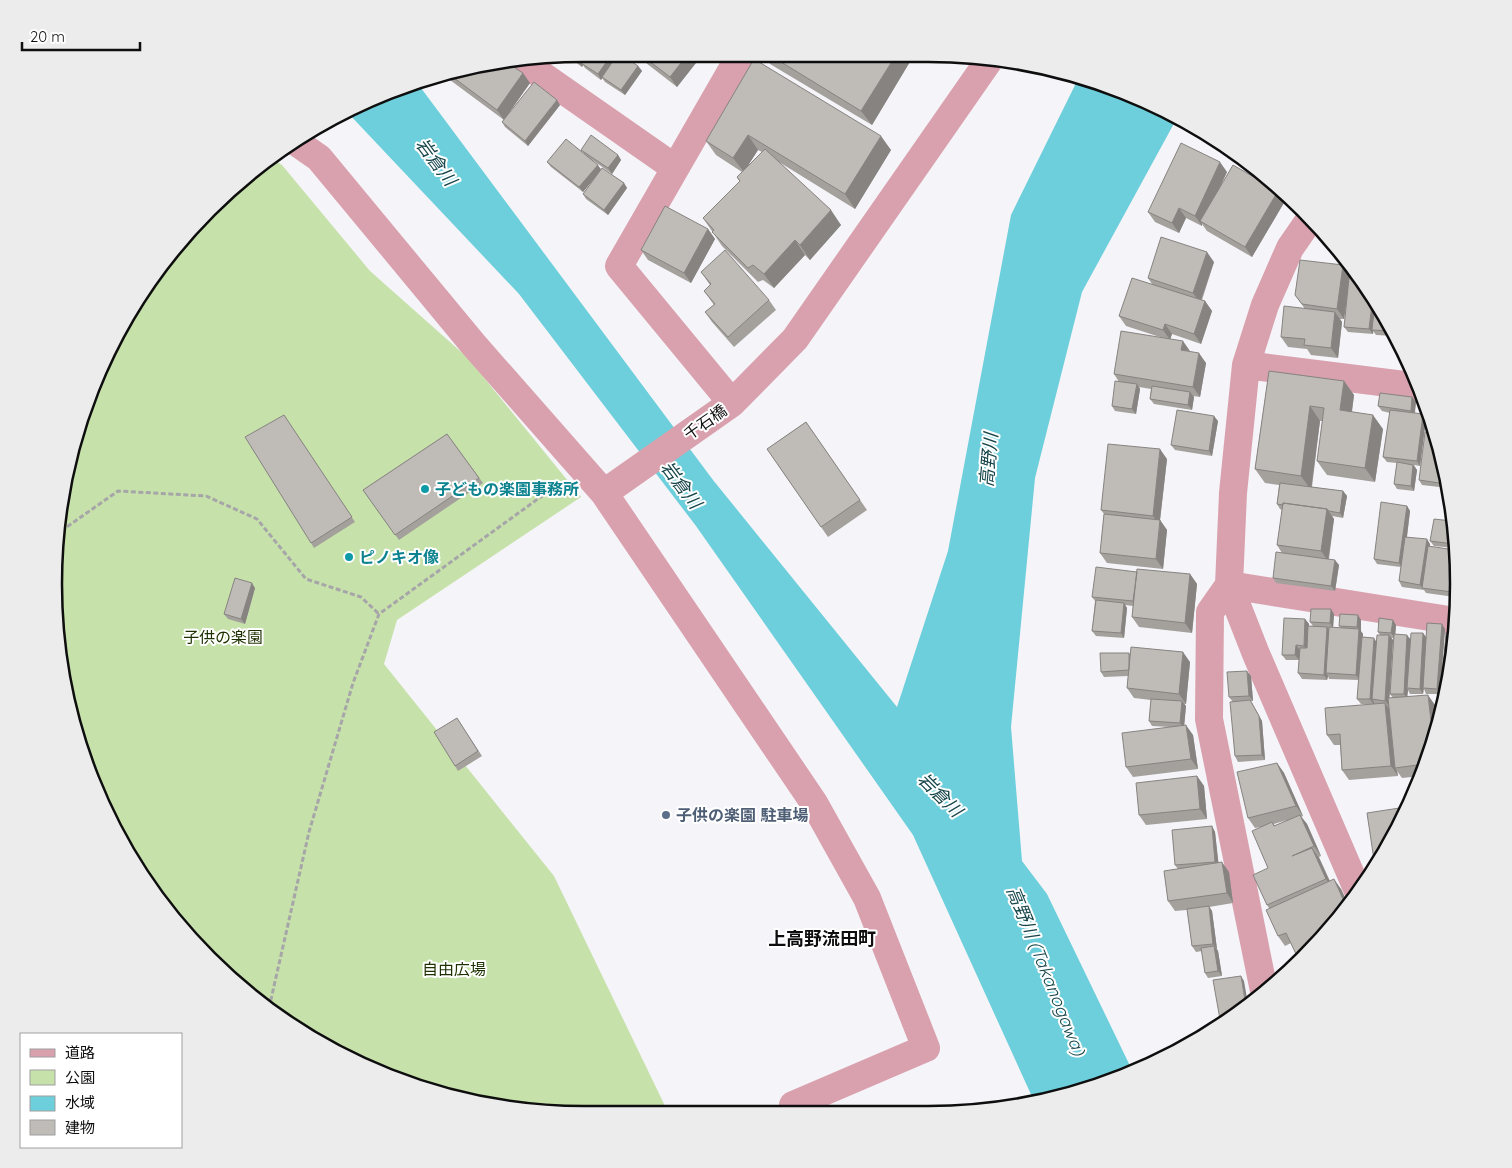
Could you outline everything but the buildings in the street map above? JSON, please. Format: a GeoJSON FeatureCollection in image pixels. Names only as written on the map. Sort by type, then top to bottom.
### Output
{"type":"FeatureCollection","features":[{"type":"Feature","properties":{"kind":"street"},"geometry":{"type":"LineString","coordinates":[[732,403],[619,266],[736,62]]}},
{"type":"Feature","properties":{"kind":"street"},"geometry":{"type":"LineString","coordinates":[[529,66],[675,168]]}},
{"type":"Feature","properties":{"kind":"street","name":"千石橋"},"geometry":{"type":"LineString","coordinates":[[604,493],[732,403],[795,339],[986,66]]}},
{"type":"Feature","properties":{"kind":"street"},"geometry":{"type":"LineString","coordinates":[[301,146],[319,158],[473,344],[604,493],[814,803],[867,898],[926,1048],[793,1106]]}},
{"type":"Feature","properties":{"kind":"street"},"geometry":{"type":"LineString","coordinates":[[1306,225],[1290,248],[1268,297],[1246,365],[1233,493],[1229,585],[1256,654],[1355,884]]}},
{"type":"Feature","properties":{"kind":"street"},"geometry":{"type":"LineString","coordinates":[[1246,365],[1411,386]]}},
{"type":"Feature","properties":{"kind":"street"},"geometry":{"type":"LineString","coordinates":[[1229,585],[1448,620]]}},
{"type":"Feature","properties":{"kind":"street"},"geometry":{"type":"LineString","coordinates":[[1229,585],[1210,612],[1209,719],[1263,984]]}},
{"type":"Feature","properties":{"kind":"path"},"geometry":{"type":"LineString","coordinates":[[271,1001],[308,832],[353,683],[379,614],[560,483],[604,493]]}},
{"type":"Feature","properties":{"kind":"path"},"geometry":{"type":"LineString","coordinates":[[66,528],[118,491],[206,496],[257,519],[306,579],[361,597],[379,614]]}},
{"type":"Feature","properties":{"kind":"green space","name":"子供の楽園"},"geometry":{"type":"Polygon","coordinates":[[[278,162],[282,165],[370,271],[468,358],[581,497],[397,620],[384,664],[554,876],[665,1106],[550,1104],[482,1095],[416,1078],[353,1052],[323,1036],[294,1018],[240,976],[192,928],[150,874],[116,815],[102,784],[80,719],[67,652],[64,618],[62,584],[67,516],[80,449],[102,384],[116,353],[150,294],[192,240],[215,215],[278,162]]]}},
{"type":"Feature","properties":{"kind":"water"},"geometry":{"type":"Polygon","coordinates":[[[1076,84],[1128,102],[1174,124],[1082,292],[1035,478],[1011,727],[1022,861],[1047,894],[1130,1065],[1063,1088],[1031,1095],[913,835],[696,526],[519,294],[352,117],[421,88],[713,480],[897,707],[948,551],[1011,215],[1076,84]]]}},
{"type":"Feature","properties":{"kind":"place","name":"子どもの楽園事務所"},"geometry":{"type":"Point","coordinates":[425,489]}},
{"type":"Feature","properties":{"kind":"place","name":"ピノキオ像"},"geometry":{"type":"Point","coordinates":[349,557]}},
{"type":"Feature","properties":{"kind":"place","name":"子供の楽園 駐車場"},"geometry":{"type":"Point","coordinates":[666,815]}},
{"type":"Feature","properties":{"kind":"district","name":"上高野流田町"},"geometry":{"type":"Point","coordinates":[822,939]}},
{"type":"Feature","properties":{"kind":"water label","name":"岩倉川"},"geometry":{"type":"Point","coordinates":[436,162]}},
{"type":"Feature","properties":{"kind":"water label","name":"高野川"},"geometry":{"type":"Point","coordinates":[989,460]}},
{"type":"Feature","properties":{"kind":"water label","name":"岩倉川"},"geometry":{"type":"Point","coordinates":[681,485]}},
{"type":"Feature","properties":{"kind":"water label","name":"岩倉川"},"geometry":{"type":"Point","coordinates":[940,795]}},
{"type":"Feature","properties":{"kind":"water label","name":"高野川 (Takanogawa)"},"geometry":{"type":"Point","coordinates":[1046,971]}},
{"type":"Feature","properties":{"kind":"park label","name":"自由広場"},"geometry":{"type":"Point","coordinates":[454,969]}}]}
